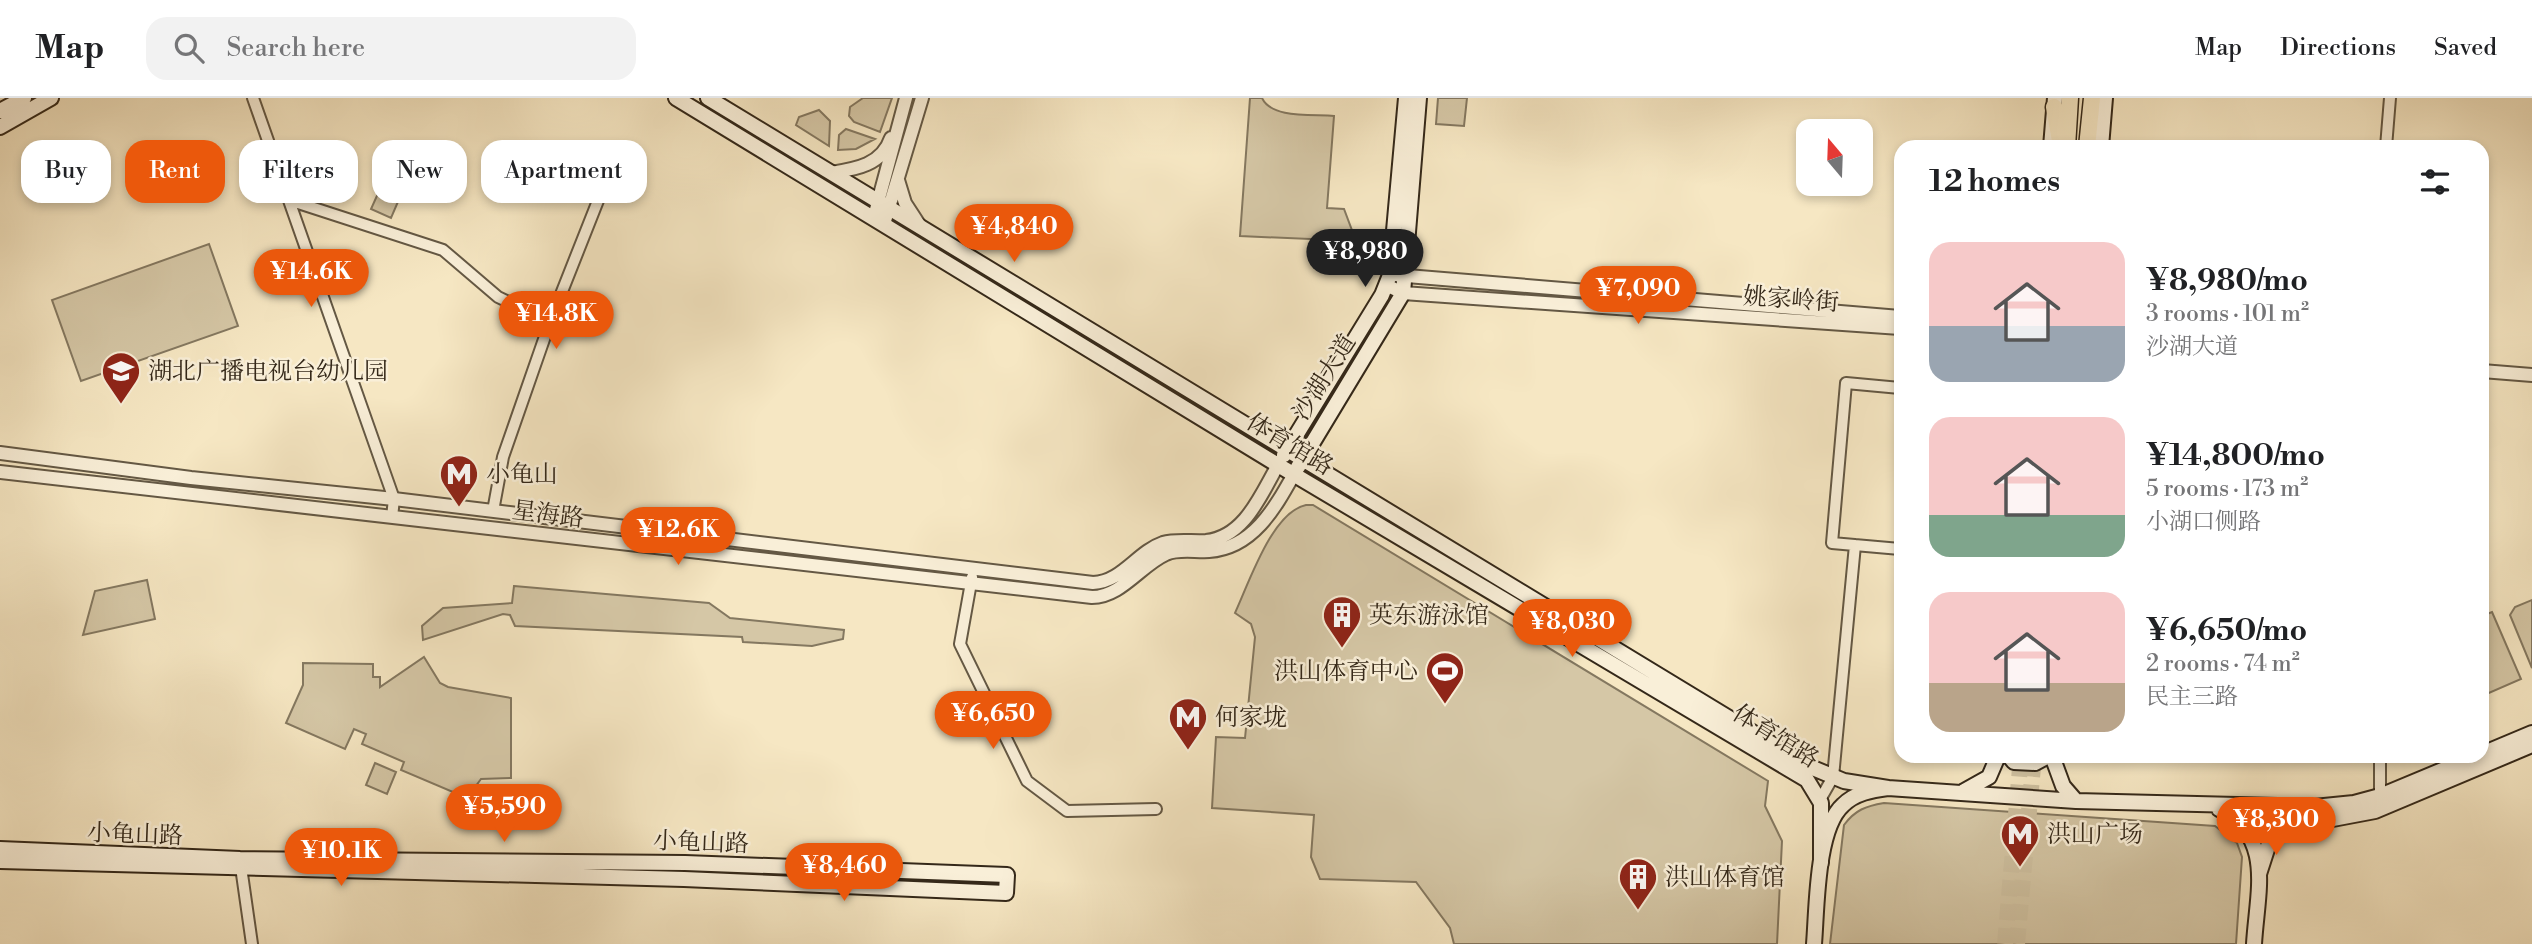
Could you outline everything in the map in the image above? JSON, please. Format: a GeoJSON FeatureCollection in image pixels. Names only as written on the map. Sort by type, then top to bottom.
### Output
{"type":"FeatureCollection","features":[{"type":"Feature","properties":{"kind":"main road"},"geometry":{"type":"LineString","coordinates":[[0,111],[24,98]]}},
{"type":"Feature","properties":{"kind":"main road"},"geometry":{"type":"LineString","coordinates":[[0,127],[51,98]]}},
{"type":"Feature","properties":{"kind":"main road","name":"体育馆路"},"geometry":{"type":"LineString","coordinates":[[676,98],[1278,465],[1808,780],[1821,798],[1821,863]]}},
{"type":"Feature","properties":{"kind":"main road","name":"体育馆路"},"geometry":{"type":"LineString","coordinates":[[708,98],[1808,766],[1833,777],[1888,788]]}},
{"type":"Feature","properties":{"kind":"main road","name":"沙湖大道"},"geometry":{"type":"LineString","coordinates":[[1294,474],[1403,293],[1393,278],[1406,98]]}},
{"type":"Feature","properties":{"kind":"main road","name":"沙湖大道"},"geometry":{"type":"LineString","coordinates":[[1278,465],[1393,278],[1419,98]]}},
{"type":"Feature","properties":{"kind":"main road"},"geometry":{"type":"LineString","coordinates":[[2067,140],[2070,98]]}},
{"type":"Feature","properties":{"kind":"main road"},"geometry":{"type":"LineString","coordinates":[[2088,140],[2092,98]]}},
{"type":"Feature","properties":{"kind":"main road"},"geometry":{"type":"LineString","coordinates":[[2102,140],[2105,98]]}},
{"type":"Feature","properties":{"kind":"main road"},"geometry":{"type":"LineString","coordinates":[[2051,140],[2054,102]]}},
{"type":"Feature","properties":{"kind":"main road"},"geometry":{"type":"LineString","coordinates":[[2054,102],[2060,140]]}},
{"type":"Feature","properties":{"kind":"main road"},"geometry":{"type":"LineString","coordinates":[[2489,751],[2532,733]]}},
{"type":"Feature","properties":{"kind":"main road"},"geometry":{"type":"LineString","coordinates":[[2259,874],[2269,843],[2285,828],[2375,811],[2532,745]]}},
{"type":"Feature","properties":{"kind":"main road"},"geometry":{"type":"LineString","coordinates":[[1959,793],[1983,782],[1993,771],[1996,763]]}},
{"type":"Feature","properties":{"kind":"main road"},"geometry":{"type":"LineString","coordinates":[[2053,763],[2063,786],[2076,801]]}},
{"type":"Feature","properties":{"kind":"main road"},"geometry":{"type":"LineString","coordinates":[[1814,944],[1821,863],[1830,826],[1839,808],[1863,793],[1888,788],[2076,801],[2216,807],[2334,806],[2380,796],[2459,763]]}},
{"type":"Feature","properties":{"kind":"main road"},"geometry":{"type":"LineString","coordinates":[[2216,807],[2238,819],[2256,845],[2259,874],[2254,944]]}},
{"type":"Feature","properties":{"kind":"main road","name":"小龟山路"},"geometry":{"type":"LineString","coordinates":[[0,849],[241,864],[1006,893],[1007,875],[685,863],[241,864],[0,861]]}},
{"type":"Feature","properties":{"kind":"street"},"geometry":{"type":"LineString","coordinates":[[253,98],[268,140]]}},
{"type":"Feature","properties":{"kind":"street"},"geometry":{"type":"LineString","coordinates":[[879,221],[906,98]]}},
{"type":"Feature","properties":{"kind":"street"},"geometry":{"type":"LineString","coordinates":[[884,205],[898,179],[922,98]]}},
{"type":"Feature","properties":{"kind":"street"},"geometry":{"type":"LineString","coordinates":[[2387,140],[2390,98]]}},
{"type":"Feature","properties":{"kind":"street"},"geometry":{"type":"LineString","coordinates":[[831,173],[858,168],[877,159],[900,126]]}},
{"type":"Feature","properties":{"kind":"street"},"geometry":{"type":"LineString","coordinates":[[898,179],[905,203],[920,227]]}},
{"type":"Feature","properties":{"kind":"street"},"geometry":{"type":"LineString","coordinates":[[290,203],[394,499],[392,517]]}},
{"type":"Feature","properties":{"kind":"street"},"geometry":{"type":"LineString","coordinates":[[298,203],[443,250],[498,297],[550,322]]}},
{"type":"Feature","properties":{"kind":"street"},"geometry":{"type":"LineString","coordinates":[[494,511],[503,457],[550,322],[597,203]]}},
{"type":"Feature","properties":{"kind":"street","name":"姚家岭街"},"geometry":{"type":"LineString","coordinates":[[1393,278],[1894,317]]}},
{"type":"Feature","properties":{"kind":"street","name":"姚家岭街"},"geometry":{"type":"LineString","coordinates":[[1403,293],[1894,328]]}},
{"type":"Feature","properties":{"kind":"street"},"geometry":{"type":"LineString","coordinates":[[2489,372],[2532,375]]}},
{"type":"Feature","properties":{"kind":"street"},"geometry":{"type":"LineString","coordinates":[[1894,387],[1846,383],[1832,543],[1894,548]]}},
{"type":"Feature","properties":{"kind":"street","name":"星海路"},"geometry":{"type":"LineString","coordinates":[[0,453],[191,478],[973,567],[1080,583],[1106,581],[1163,543],[1205,541],[1227,535],[1249,515],[1278,465]]}},
{"type":"Feature","properties":{"kind":"street","name":"星海路"},"geometry":{"type":"LineString","coordinates":[[0,472],[1101,597],[1168,552],[1218,550],[1241,540],[1272,514],[1294,474]]}},
{"type":"Feature","properties":{"kind":"street"},"geometry":{"type":"LineString","coordinates":[[1821,798],[1833,777],[1855,545]]}},
{"type":"Feature","properties":{"kind":"street"},"geometry":{"type":"LineString","coordinates":[[973,567],[960,644],[1027,781],[1067,811],[1156,809]]}},
{"type":"Feature","properties":{"kind":"street"},"geometry":{"type":"LineString","coordinates":[[2380,763],[2380,796]]}},
{"type":"Feature","properties":{"kind":"street"},"geometry":{"type":"LineString","coordinates":[[241,864],[252,944]]}},
{"type":"Feature","properties":{"kind":"shaded area"},"geometry":{"type":"Polygon","coordinates":[[[863,98],[892,98],[880,132],[854,122],[849,116],[850,107],[863,98]]]}},
{"type":"Feature","properties":{"kind":"shaded area"},"geometry":{"type":"Polygon","coordinates":[[[1250,98],[1262,98],[1267,105],[1284,112],[1334,116],[1327,208],[1344,209],[1356,241],[1240,236],[1250,98]]]}},
{"type":"Feature","properties":{"kind":"shaded area"},"geometry":{"type":"Polygon","coordinates":[[[1438,98],[1467,98],[1464,126],[1436,124],[1438,98]]]}},
{"type":"Feature","properties":{"kind":"shaded area"},"geometry":{"type":"Polygon","coordinates":[[[819,110],[830,121],[829,146],[796,125],[799,117],[819,110]]]}},
{"type":"Feature","properties":{"kind":"shaded area"},"geometry":{"type":"Polygon","coordinates":[[[846,129],[875,139],[856,149],[838,150],[839,135],[846,129]]]}},
{"type":"Feature","properties":{"kind":"shaded area"},"geometry":{"type":"Polygon","coordinates":[[[374,203],[397,203],[391,218],[371,209],[374,203]]]}},
{"type":"Feature","properties":{"kind":"shaded area"},"geometry":{"type":"Polygon","coordinates":[[[209,244],[238,326],[81,381],[52,300],[209,244]]]}},
{"type":"Feature","properties":{"kind":"shaded area","name":"洪山体育中心"},"geometry":{"type":"Polygon","coordinates":[[[1313,505],[1768,781],[1765,806],[1782,841],[1777,944],[1454,944],[1450,928],[1416,882],[1320,879],[1311,857],[1314,815],[1212,808],[1216,737],[1245,738],[1255,637],[1251,624],[1235,613],[1272,534],[1294,510],[1313,505]]]}},
{"type":"Feature","properties":{"kind":"shaded area"},"geometry":{"type":"Polygon","coordinates":[[[147,580],[155,619],[83,635],[95,591],[147,580]]]}},
{"type":"Feature","properties":{"kind":"shaded area"},"geometry":{"type":"Polygon","coordinates":[[[514,586],[709,603],[730,618],[844,630],[843,639],[812,646],[743,642],[742,637],[515,626],[510,615],[503,614],[423,640],[422,626],[443,608],[512,603],[514,586]]]}},
{"type":"Feature","properties":{"kind":"shaded area"},"geometry":{"type":"Polygon","coordinates":[[[2532,600],[2532,668],[2510,615],[2515,607],[2532,600]]]}},
{"type":"Feature","properties":{"kind":"shaded area"},"geometry":{"type":"Polygon","coordinates":[[[2492,612],[2521,679],[2489,693],[2489,613],[2492,612]]]}},
{"type":"Feature","properties":{"kind":"shaded area"},"geometry":{"type":"Polygon","coordinates":[[[424,657],[440,683],[448,687],[511,698],[511,778],[481,779],[467,798],[401,770],[404,762],[362,744],[366,734],[354,729],[345,749],[286,723],[303,685],[303,663],[373,664],[373,677],[380,677],[380,687],[424,657]]]}},
{"type":"Feature","properties":{"kind":"shaded area"},"geometry":{"type":"Polygon","coordinates":[[[375,763],[396,772],[387,794],[366,785],[375,763]]]}},
{"type":"Feature","properties":{"kind":"shaded area","name":"洪山广场"},"geometry":{"type":"Polygon","coordinates":[[[1884,803],[2215,826],[2237,843],[2242,857],[2236,944],[1830,944],[1844,825],[1861,810],[1884,803]]]}},
{"type":"Feature","properties":{"kind":"tunnel"},"geometry":{"type":"LineString","coordinates":[[2005,944],[2020,763]]}},
{"type":"Feature","properties":{"kind":"tunnel"},"geometry":{"type":"LineString","coordinates":[[2017,944],[2033,763]]}},
{"type":"Feature","properties":{"kind":"place","name":"湖北广播电视台幼儿园"},"geometry":{"type":"Point","coordinates":[121,405]}},
{"type":"Feature","properties":{"kind":"place","name":"小龟山"},"geometry":{"type":"Point","coordinates":[459,508]}},
{"type":"Feature","properties":{"kind":"place","name":"英东游泳馆"},"geometry":{"type":"Point","coordinates":[1342,649]}},
{"type":"Feature","properties":{"kind":"place","name":"洪山体育中心"},"geometry":{"type":"Point","coordinates":[1445,705]}},
{"type":"Feature","properties":{"kind":"place","name":"何家垅"},"geometry":{"type":"Point","coordinates":[1188,751]}},
{"type":"Feature","properties":{"kind":"place","name":"洪山广场"},"geometry":{"type":"Point","coordinates":[2020,868]}},
{"type":"Feature","properties":{"kind":"place","name":"洪山体育馆"},"geometry":{"type":"Point","coordinates":[1638,911]}}]}
